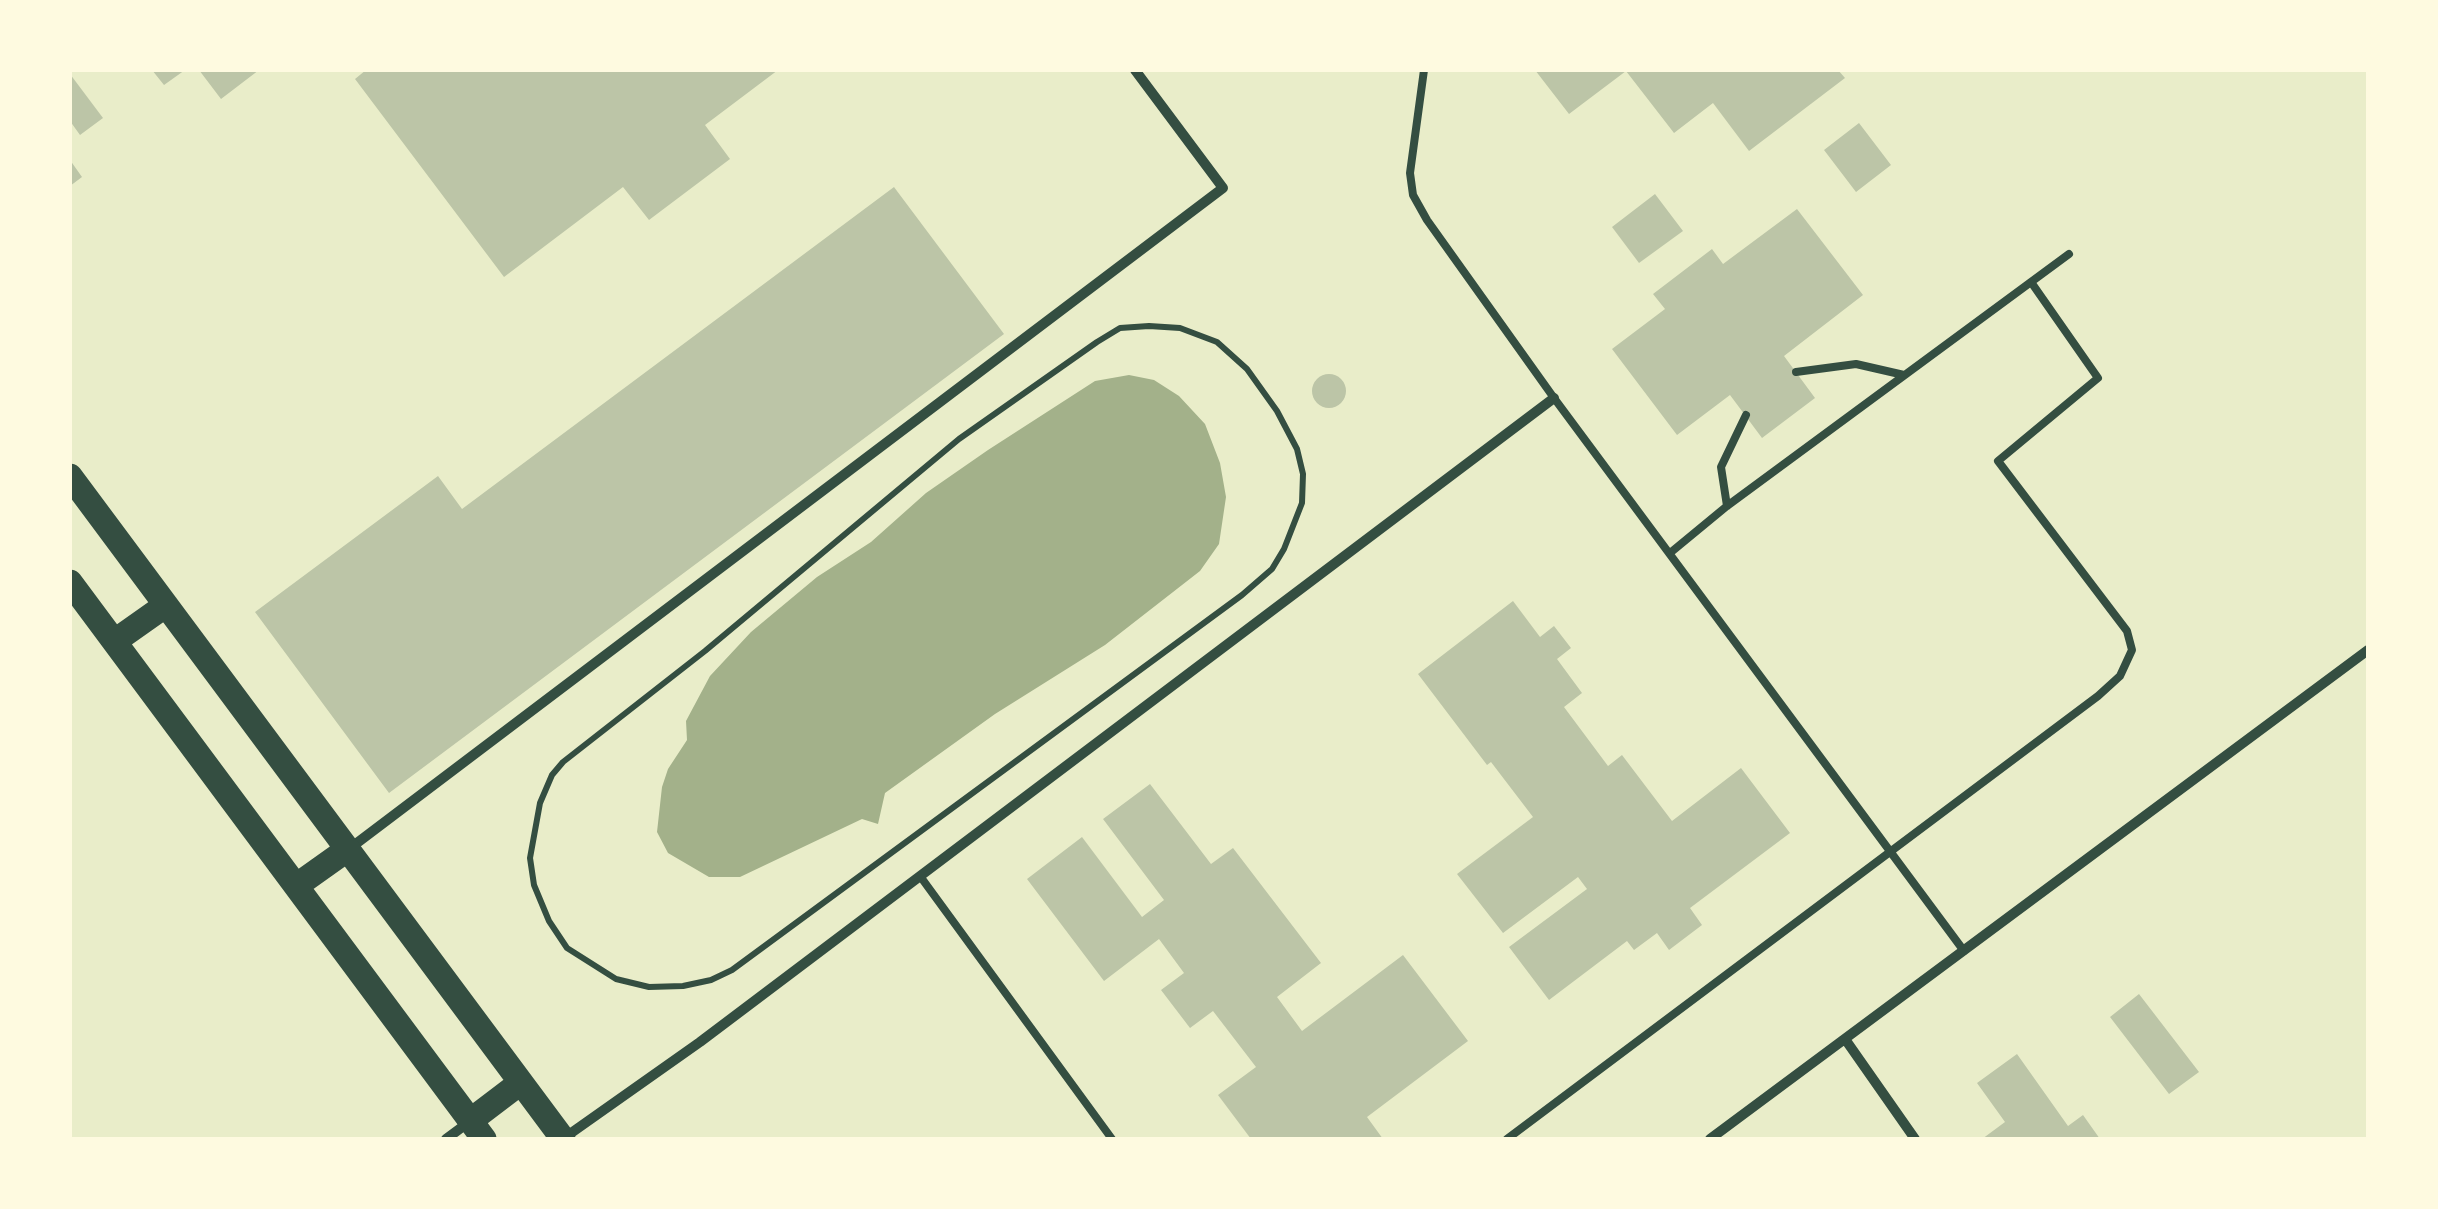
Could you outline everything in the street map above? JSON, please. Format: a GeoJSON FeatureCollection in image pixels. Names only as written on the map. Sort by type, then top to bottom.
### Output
{"type":"FeatureCollection","features":[{"type":"Feature","properties":{"kind":"main road"},"geometry":{"type":"LineString","coordinates":[[70,476],[563,1139]]}},
{"type":"Feature","properties":{"kind":"main road"},"geometry":{"type":"LineString","coordinates":[[70,582],[477,1130],[520,1083]]}},
{"type":"Feature","properties":{"kind":"main road"},"geometry":{"type":"LineString","coordinates":[[115,642],[166,604]]}},
{"type":"Feature","properties":{"kind":"main road"},"geometry":{"type":"LineString","coordinates":[[296,886],[348,849]]}},
{"type":"Feature","properties":{"kind":"street"},"geometry":{"type":"LineString","coordinates":[[348,849],[1222,188],[1135,70]]}},
{"type":"Feature","properties":{"kind":"street"},"geometry":{"type":"LineString","coordinates":[[563,1139],[700,1042],[1554,398]]}},
{"type":"Feature","properties":{"kind":"street"},"geometry":{"type":"LineString","coordinates":[[1710,1139],[2368,650]]}},
{"type":"Feature","properties":{"kind":"street"},"geometry":{"type":"LineString","coordinates":[[1845,1039],[1915,1139]]}},
{"type":"Feature","properties":{"kind":"street"},"geometry":{"type":"LineString","coordinates":[[446,1139],[477,1130]]}},
{"type":"Feature","properties":{"kind":"lane"},"geometry":{"type":"LineString","coordinates":[[1424,70],[1410,173],[1413,195],[1554,398],[1964,951]]}},
{"type":"Feature","properties":{"kind":"lane"},"geometry":{"type":"LineString","coordinates":[[1670,554],[1727,506],[2069,254]]}},
{"type":"Feature","properties":{"kind":"lane"},"geometry":{"type":"LineString","coordinates":[[1507,1139],[2120,676],[2132,650],[2126,630],[1998,461],[2098,378],[2032,282]]}},
{"type":"Feature","properties":{"kind":"lane"},"geometry":{"type":"LineString","coordinates":[[1796,372],[1856,364],[1904,376]]}},
{"type":"Feature","properties":{"kind":"lane"},"geometry":{"type":"LineString","coordinates":[[1727,506],[1721,467],[1746,416]]}},
{"type":"Feature","properties":{"kind":"lane"},"geometry":{"type":"LineString","coordinates":[[920,876],[1112,1139]]}},
{"type":"Feature","properties":{"kind":"path"},"geometry":{"type":"LineString","coordinates":[[1120,328],[1180,328],[1217,342],[1247,369],[1277,411],[1297,449],[1303,474],[1302,503],[1272,569],[1242,595],[751,956],[711,980],[649,987],[616,979],[567,948],[549,920],[534,885],[530,858],[540,802],[552,775],[563,762],[947,449],[1120,328]]}},
{"type":"Feature","properties":{"kind":"shaded area"},"geometry":{"type":"Polygon","coordinates":[[[1129,375],[1154,380],[1179,396],[1205,424],[1220,463],[1226,497],[1219,544],[1200,571],[1105,645],[995,714],[885,793],[878,824],[862,819],[740,877],[709,877],[668,853],[657,832],[662,787],[668,769],[687,740],[686,721],[710,676],[751,632],[817,577],[871,542],[926,493],[988,450],[1095,381],[1129,375]]]}},
{"type":"Feature","properties":{"kind":"building"},"geometry":{"type":"Polygon","coordinates":[[[152,70],[185,70],[164,85],[152,70]]]}},
{"type":"Feature","properties":{"kind":"building"},"geometry":{"type":"Polygon","coordinates":[[[199,70],[259,70],[221,99],[199,70]]]}},
{"type":"Feature","properties":{"kind":"building"},"geometry":{"type":"Polygon","coordinates":[[[366,70],[778,70],[705,125],[730,159],[649,220],[623,187],[504,277],[355,79],[366,70]]]}},
{"type":"Feature","properties":{"kind":"building"},"geometry":{"type":"Polygon","coordinates":[[[1535,70],[1838,70],[1845,78],[1749,151],[1713,103],[1674,133],[1626,71],[1569,114],[1535,70]]]}},
{"type":"Feature","properties":{"kind":"building"},"geometry":{"type":"Polygon","coordinates":[[[70,74],[103,118],[80,135],[70,121],[70,74]]]}},
{"type":"Feature","properties":{"kind":"building"},"geometry":{"type":"Polygon","coordinates":[[[1859,123],[1891,165],[1856,192],[1824,150],[1859,123]]]}},
{"type":"Feature","properties":{"kind":"building"},"geometry":{"type":"Polygon","coordinates":[[[70,160],[82,177],[70,186],[70,160]]]}},
{"type":"Feature","properties":{"kind":"building"},"geometry":{"type":"Polygon","coordinates":[[[894,187],[1004,334],[389,793],[255,612],[438,476],[462,509],[894,187]]]}},
{"type":"Feature","properties":{"kind":"building"},"geometry":{"type":"Polygon","coordinates":[[[1655,194],[1683,231],[1639,263],[1612,227],[1655,194]]]}},
{"type":"Feature","properties":{"kind":"building"},"geometry":{"type":"Polygon","coordinates":[[[1797,209],[1863,295],[1784,356],[1815,398],[1762,438],[1730,395],[1677,435],[1612,349],[1665,309],[1653,294],[1712,249],[1723,264],[1797,209]]]}},
{"type":"Feature","properties":{"kind":"building"},"geometry":{"type":"Polygon","coordinates":[[[1329,374],[1341,379],[1346,391],[1341,403],[1329,408],[1317,403],[1312,391],[1317,379],[1329,374]]]}},
{"type":"Feature","properties":{"kind":"building"},"geometry":{"type":"Polygon","coordinates":[[[1513,601],[1540,637],[1554,626],[1571,648],[1557,659],[1582,693],[1564,707],[1608,766],[1622,755],[1672,821],[1741,768],[1790,833],[1690,908],[1702,925],[1669,950],[1657,933],[1634,950],[1627,941],[1549,1000],[1509,947],[1587,889],[1578,877],[1503,933],[1457,874],[1533,817],[1491,762],[1487,765],[1418,674],[1513,601]]]}},
{"type":"Feature","properties":{"kind":"building"},"geometry":{"type":"Polygon","coordinates":[[[1150,784],[1211,864],[1233,848],[1321,963],[1277,997],[1302,1031],[1403,955],[1468,1041],[1367,1117],[1383,1139],[1251,1139],[1218,1095],[1256,1067],[1213,1011],[1190,1028],[1161,990],[1184,973],[1159,939],[1104,981],[1027,879],[1082,837],[1142,917],[1164,900],[1103,819],[1150,784]]]}},
{"type":"Feature","properties":{"kind":"building"},"geometry":{"type":"Polygon","coordinates":[[[2139,994],[2199,1072],[2169,1094],[2110,1017],[2139,994]]]}},
{"type":"Feature","properties":{"kind":"building"},"geometry":{"type":"Polygon","coordinates":[[[2017,1054],[2068,1126],[2083,1115],[2100,1139],[1982,1139],[2005,1122],[1977,1083],[2017,1054]]]}}]}
